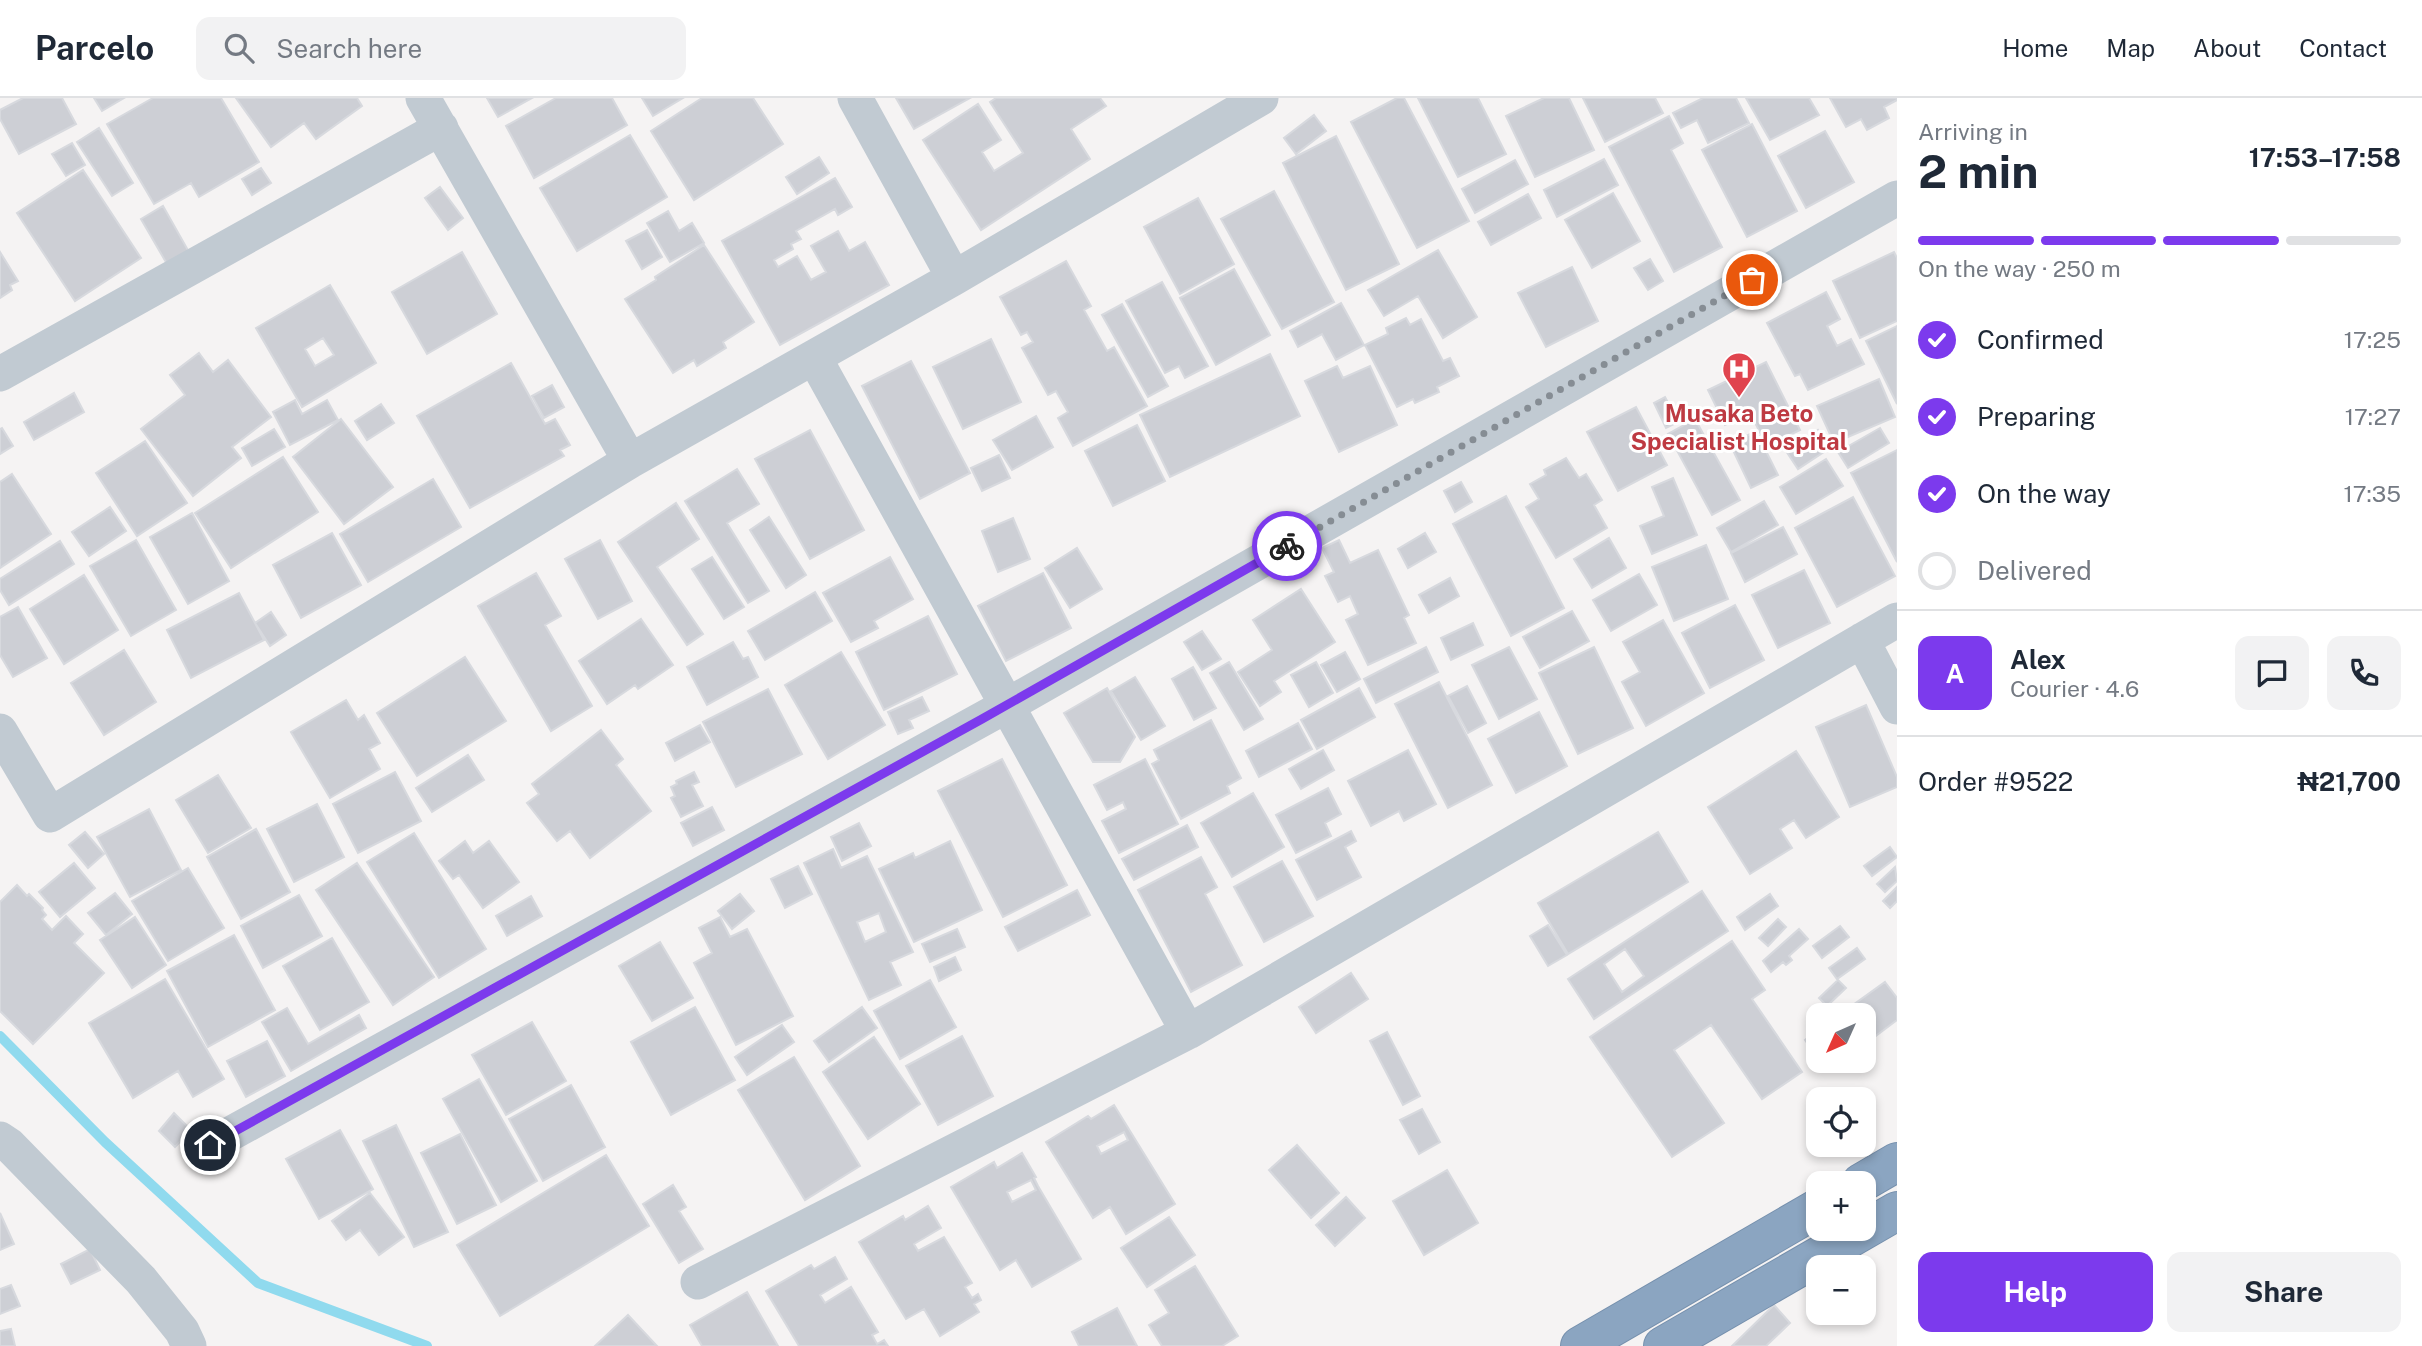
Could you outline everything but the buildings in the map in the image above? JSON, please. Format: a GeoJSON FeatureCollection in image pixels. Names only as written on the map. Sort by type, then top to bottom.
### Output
{"type":"FeatureCollection","features":[{"type":"Feature","properties":{"kind":"highway"},"geometry":{"type":"LineString","coordinates":[[1876,1174],[1897,1162]]}},
{"type":"Feature","properties":{"kind":"highway"},"geometry":{"type":"LineString","coordinates":[[1663,1346],[1897,1211]]}},
{"type":"Feature","properties":{"kind":"highway"},"geometry":{"type":"LineString","coordinates":[[1580,1346],[1806,1215]]}},
{"type":"Feature","properties":{"kind":"street"},"geometry":{"type":"LineString","coordinates":[[423,98],[630,461]]}},
{"type":"Feature","properties":{"kind":"street"},"geometry":{"type":"LineString","coordinates":[[855,98],[954,278]]}},
{"type":"Feature","properties":{"kind":"street"},"geometry":{"type":"LineString","coordinates":[[0,731],[50,815],[630,461],[954,278],[1261,98]]}},
{"type":"Feature","properties":{"kind":"street"},"geometry":{"type":"LineString","coordinates":[[0,374],[441,128]]}},
{"type":"Feature","properties":{"kind":"street"},"geometry":{"type":"LineString","coordinates":[[210,1145],[1006,706],[1897,198]]}},
{"type":"Feature","properties":{"kind":"street"},"geometry":{"type":"LineString","coordinates":[[814,357],[1188,1032]]}},
{"type":"Feature","properties":{"kind":"street"},"geometry":{"type":"LineString","coordinates":[[698,1282],[1188,1032],[1897,620]]}},
{"type":"Feature","properties":{"kind":"street"},"geometry":{"type":"LineString","coordinates":[[1861,640],[1897,707]]}},
{"type":"Feature","properties":{"kind":"street"},"geometry":{"type":"LineString","coordinates":[[0,1139],[9,1145],[141,1280],[182,1331],[189,1346]]}},
{"type":"Feature","properties":{"kind":"waterway"},"geometry":{"type":"LineString","coordinates":[[0,1036],[105,1142],[258,1283],[427,1346]]}},
{"type":"Feature","properties":{"kind":"way so far"},"geometry":{"type":"LineString","coordinates":[[1287,546],[1752,280]]}},
{"type":"Feature","properties":{"kind":"place","name":"Musaka Beto Specialist Hospital"},"geometry":{"type":"Point","coordinates":[1739,399]}},
{"type":"Feature","properties":{"kind":"route"},"geometry":{"type":"LineString","coordinates":[[210,1145],[982,719],[1287,546]]}}]}
